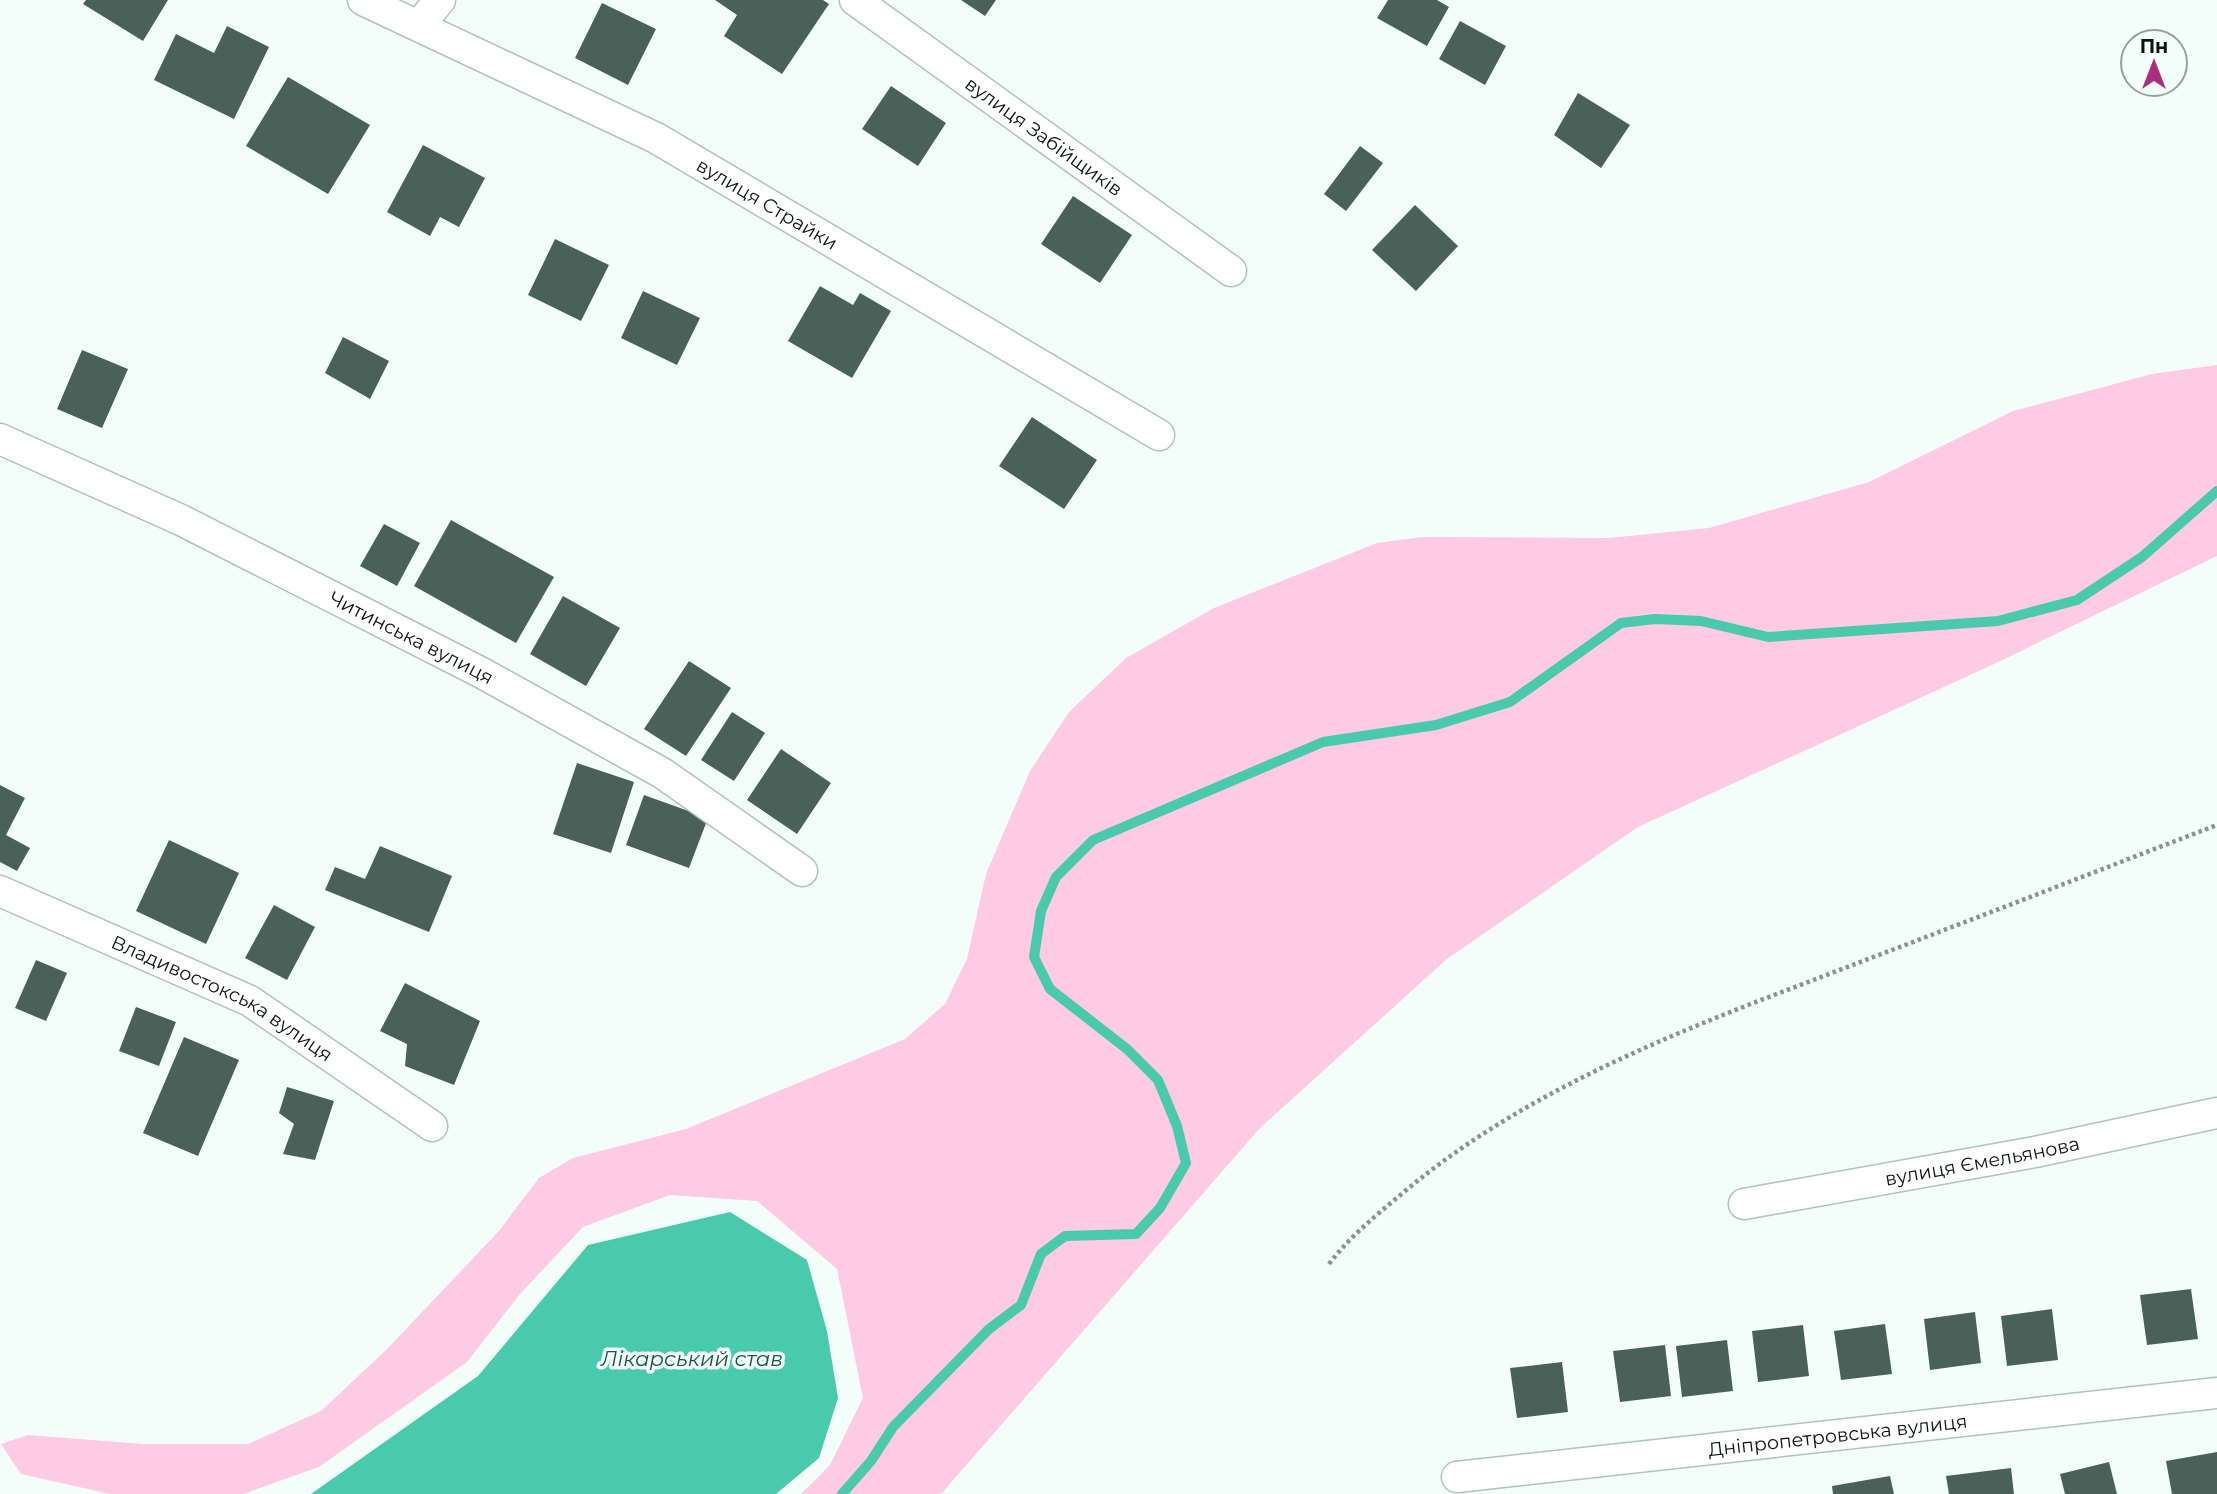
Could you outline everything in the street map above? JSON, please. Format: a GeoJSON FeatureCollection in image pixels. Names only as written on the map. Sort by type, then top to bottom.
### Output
{"type":"FeatureCollection","features":[{"type":"Feature","properties":{"kind":"street","name":"вулиця Страйки"},"geometry":{"type":"LineString","coordinates":[[363,0],[419,24],[656,138],[1159,435]]}},
{"type":"Feature","properties":{"kind":"street"},"geometry":{"type":"LineString","coordinates":[[419,24],[440,0]]}},
{"type":"Feature","properties":{"kind":"street","name":"вулиця Забійщиків"},"geometry":{"type":"LineString","coordinates":[[855,0],[1231,271]]}},
{"type":"Feature","properties":{"kind":"street","name":"Читинська вулиця"},"geometry":{"type":"LineString","coordinates":[[0,439],[181,520],[482,673],[662,773],[802,871]]}},
{"type":"Feature","properties":{"kind":"street","name":"Владивостокська вулиця"},"geometry":{"type":"LineString","coordinates":[[0,891],[250,1001],[432,1126]]}},
{"type":"Feature","properties":{"kind":"street","name":"вулиця Ємельянова"},"geometry":{"type":"LineString","coordinates":[[1744,1205],[2035,1152],[2217,1113]]}},
{"type":"Feature","properties":{"kind":"street","name":"Дніпропетровська вулиця"},"geometry":{"type":"LineString","coordinates":[[1457,1477],[2217,1393]]}},
{"type":"Feature","properties":{"kind":"path"},"geometry":{"type":"LineString","coordinates":[[1329,1264],[1348,1240],[1427,1173],[1482,1132],[1556,1090],[1701,1023],[2217,825]]}},
{"type":"Feature","properties":{"kind":"shaded area"},"geometry":{"type":"Polygon","coordinates":[[[2217,365],[2217,556],[1992,665],[1638,827],[1447,959],[1260,1128],[941,1494],[801,1494],[830,1465],[863,1398],[837,1269],[757,1201],[670,1195],[583,1227],[520,1294],[467,1362],[319,1467],[243,1494],[110,1494],[21,1474],[1,1444],[28,1435],[143,1444],[248,1444],[321,1411],[387,1349],[498,1232],[539,1178],[573,1158],[686,1129],[905,1039],[945,1004],[967,959],[986,874],[1030,771],[1069,712],[1126,658],[1214,608],[1377,543],[1422,537],[1609,538],[1709,528],[1869,482],[2013,411],[2152,374],[2217,365]]]}},
{"type":"Feature","properties":{"kind":"water","name":"Лікарський став"},"geometry":{"type":"Polygon","coordinates":[[[730,1212],[807,1260],[827,1331],[838,1398],[819,1458],[776,1494],[311,1494],[478,1376],[588,1245],[730,1212]]]}},
{"type":"Feature","properties":{"kind":"building"},"geometry":{"type":"Polygon","coordinates":[[[86,0],[168,0],[143,41],[83,4],[86,0]]]}},
{"type":"Feature","properties":{"kind":"building"},"geometry":{"type":"Polygon","coordinates":[[[715,0],[823,0],[829,4],[782,74],[724,36],[737,15],[715,0]]]}},
{"type":"Feature","properties":{"kind":"building"},"geometry":{"type":"Polygon","coordinates":[[[961,0],[996,0],[985,16],[961,0]]]}},
{"type":"Feature","properties":{"kind":"building"},"geometry":{"type":"Polygon","coordinates":[[[1388,0],[1437,0],[1449,7],[1427,46],[1377,18],[1388,0]]]}},
{"type":"Feature","properties":{"kind":"building"},"geometry":{"type":"Polygon","coordinates":[[[602,3],[656,29],[628,85],[575,58],[602,3]]]}},
{"type":"Feature","properties":{"kind":"building"},"geometry":{"type":"Polygon","coordinates":[[[1460,21],[1506,46],[1485,85],[1439,59],[1460,21]]]}},
{"type":"Feature","properties":{"kind":"building"},"geometry":{"type":"Polygon","coordinates":[[[227,26],[269,47],[234,119],[154,80],[176,34],[214,53],[227,26]]]}},
{"type":"Feature","properties":{"kind":"building"},"geometry":{"type":"Polygon","coordinates":[[[288,77],[370,125],[328,194],[246,146],[288,77]]]}},
{"type":"Feature","properties":{"kind":"building"},"geometry":{"type":"Polygon","coordinates":[[[891,86],[946,123],[918,166],[862,129],[891,86]]]}},
{"type":"Feature","properties":{"kind":"building"},"geometry":{"type":"Polygon","coordinates":[[[1578,93],[1630,125],[1601,168],[1554,135],[1578,93]]]}},
{"type":"Feature","properties":{"kind":"building"},"geometry":{"type":"Polygon","coordinates":[[[423,145],[485,178],[459,227],[440,217],[430,236],[387,212],[423,145]]]}},
{"type":"Feature","properties":{"kind":"building"},"geometry":{"type":"Polygon","coordinates":[[[1360,146],[1383,163],[1346,211],[1324,194],[1360,146]]]}},
{"type":"Feature","properties":{"kind":"building"},"geometry":{"type":"Polygon","coordinates":[[[1073,196],[1132,235],[1100,283],[1041,244],[1073,196]]]}},
{"type":"Feature","properties":{"kind":"building"},"geometry":{"type":"Polygon","coordinates":[[[1415,205],[1458,246],[1416,291],[1372,250],[1415,205]]]}},
{"type":"Feature","properties":{"kind":"building"},"geometry":{"type":"Polygon","coordinates":[[[555,239],[609,265],[581,321],[528,295],[555,239]]]}},
{"type":"Feature","properties":{"kind":"building"},"geometry":{"type":"Polygon","coordinates":[[[820,286],[853,305],[860,293],[891,311],[852,378],[788,341],[820,286]]]}},
{"type":"Feature","properties":{"kind":"building"},"geometry":{"type":"Polygon","coordinates":[[[643,291],[700,318],[677,365],[621,338],[643,291]]]}},
{"type":"Feature","properties":{"kind":"building"},"geometry":{"type":"Polygon","coordinates":[[[343,337],[389,361],[370,399],[325,373],[343,337]]]}},
{"type":"Feature","properties":{"kind":"building"},"geometry":{"type":"Polygon","coordinates":[[[82,350],[128,369],[102,428],[57,409],[82,350]]]}},
{"type":"Feature","properties":{"kind":"building"},"geometry":{"type":"Polygon","coordinates":[[[1032,417],[1097,460],[1064,509],[999,466],[1032,417]]]}},
{"type":"Feature","properties":{"kind":"building"},"geometry":{"type":"Polygon","coordinates":[[[451,520],[554,577],[516,643],[414,586],[451,520]]]}},
{"type":"Feature","properties":{"kind":"building"},"geometry":{"type":"Polygon","coordinates":[[[384,524],[420,543],[397,586],[360,566],[384,524]]]}},
{"type":"Feature","properties":{"kind":"building"},"geometry":{"type":"Polygon","coordinates":[[[563,596],[620,628],[586,686],[530,654],[563,596]]]}},
{"type":"Feature","properties":{"kind":"building"},"geometry":{"type":"Polygon","coordinates":[[[689,661],[731,688],[686,756],[644,729],[689,661]]]}},
{"type":"Feature","properties":{"kind":"building"},"geometry":{"type":"Polygon","coordinates":[[[732,712],[765,733],[734,781],[701,760],[732,712]]]}},
{"type":"Feature","properties":{"kind":"building"},"geometry":{"type":"Polygon","coordinates":[[[781,749],[831,783],[797,834],[747,800],[781,749]]]}},
{"type":"Feature","properties":{"kind":"building"},"geometry":{"type":"Polygon","coordinates":[[[577,763],[634,782],[611,853],[553,834],[577,763]]]}},
{"type":"Feature","properties":{"kind":"building"},"geometry":{"type":"Polygon","coordinates":[[[0,785],[25,798],[6,835],[30,848],[17,871],[0,862],[0,785]]]}},
{"type":"Feature","properties":{"kind":"building"},"geometry":{"type":"Polygon","coordinates":[[[644,795],[708,818],[689,868],[626,845],[644,795]]]}},
{"type":"Feature","properties":{"kind":"building"},"geometry":{"type":"Polygon","coordinates":[[[169,840],[239,873],[206,944],[136,911],[169,840]]]}},
{"type":"Feature","properties":{"kind":"building"},"geometry":{"type":"Polygon","coordinates":[[[380,846],[452,876],[429,932],[325,890],[335,867],[365,879],[380,846]]]}},
{"type":"Feature","properties":{"kind":"building"},"geometry":{"type":"Polygon","coordinates":[[[274,905],[315,927],[287,980],[245,958],[274,905]]]}},
{"type":"Feature","properties":{"kind":"building"},"geometry":{"type":"Polygon","coordinates":[[[36,960],[67,973],[46,1021],[15,1008],[36,960]]]}},
{"type":"Feature","properties":{"kind":"building"},"geometry":{"type":"Polygon","coordinates":[[[405,983],[480,1021],[454,1085],[405,1066],[407,1044],[380,1031],[405,983]]]}},
{"type":"Feature","properties":{"kind":"building"},"geometry":{"type":"Polygon","coordinates":[[[136,1007],[176,1022],[159,1066],[119,1051],[136,1007]]]}},
{"type":"Feature","properties":{"kind":"building"},"geometry":{"type":"Polygon","coordinates":[[[184,1037],[239,1060],[198,1156],[143,1133],[184,1037]]]}},
{"type":"Feature","properties":{"kind":"building"},"geometry":{"type":"Polygon","coordinates":[[[287,1087],[334,1101],[315,1160],[283,1154],[294,1124],[279,1113],[287,1087]]]}},
{"type":"Feature","properties":{"kind":"building"},"geometry":{"type":"Polygon","coordinates":[[[2191,1289],[2198,1339],[2147,1345],[2140,1295],[2191,1289]]]}},
{"type":"Feature","properties":{"kind":"building"},"geometry":{"type":"Polygon","coordinates":[[[2052,1309],[2058,1360],[2007,1366],[2001,1316],[2052,1309]]]}},
{"type":"Feature","properties":{"kind":"building"},"geometry":{"type":"Polygon","coordinates":[[[1975,1312],[1981,1363],[1930,1370],[1924,1319],[1975,1312]]]}},
{"type":"Feature","properties":{"kind":"building"},"geometry":{"type":"Polygon","coordinates":[[[1885,1324],[1892,1374],[1841,1380],[1834,1331],[1885,1324]]]}},
{"type":"Feature","properties":{"kind":"building"},"geometry":{"type":"Polygon","coordinates":[[[1803,1325],[1809,1376],[1758,1382],[1752,1331],[1803,1325]]]}},
{"type":"Feature","properties":{"kind":"building"},"geometry":{"type":"Polygon","coordinates":[[[1727,1340],[1733,1391],[1682,1397],[1676,1346],[1727,1340]]]}},
{"type":"Feature","properties":{"kind":"building"},"geometry":{"type":"Polygon","coordinates":[[[1665,1345],[1671,1396],[1620,1402],[1613,1351],[1665,1345]]]}},
{"type":"Feature","properties":{"kind":"building"},"geometry":{"type":"Polygon","coordinates":[[[1562,1362],[1568,1412],[1517,1418],[1510,1368],[1562,1362]]]}},
{"type":"Feature","properties":{"kind":"building"},"geometry":{"type":"Polygon","coordinates":[[[2217,1452],[2217,1494],[2172,1494],[2166,1461],[2217,1452]]]}},
{"type":"Feature","properties":{"kind":"building"},"geometry":{"type":"Polygon","coordinates":[[[2109,1462],[2117,1494],[2065,1494],[2060,1474],[2109,1462]]]}},
{"type":"Feature","properties":{"kind":"building"},"geometry":{"type":"Polygon","coordinates":[[[2011,1468],[2014,1494],[1949,1494],[1946,1476],[2011,1468]]]}},
{"type":"Feature","properties":{"kind":"building"},"geometry":{"type":"Polygon","coordinates":[[[1890,1476],[1894,1494],[1833,1494],[1832,1486],[1890,1476]]]}},
{"type":"Feature","properties":{"kind":"waterway"},"geometry":{"type":"LineString","coordinates":[[842,1494],[871,1461],[893,1427],[989,1329],[1021,1305],[1041,1254],[1065,1236],[1136,1234],[1160,1208],[1186,1163],[1177,1126],[1158,1080],[1127,1049],[1050,989],[1034,957],[1041,911],[1056,877],[1093,840],[1323,742],[1436,725],[1510,702],[1621,623],[1655,619],[1701,621],[1768,637],[1998,621],[2077,600],[2142,557],[2217,491]]}}]}
